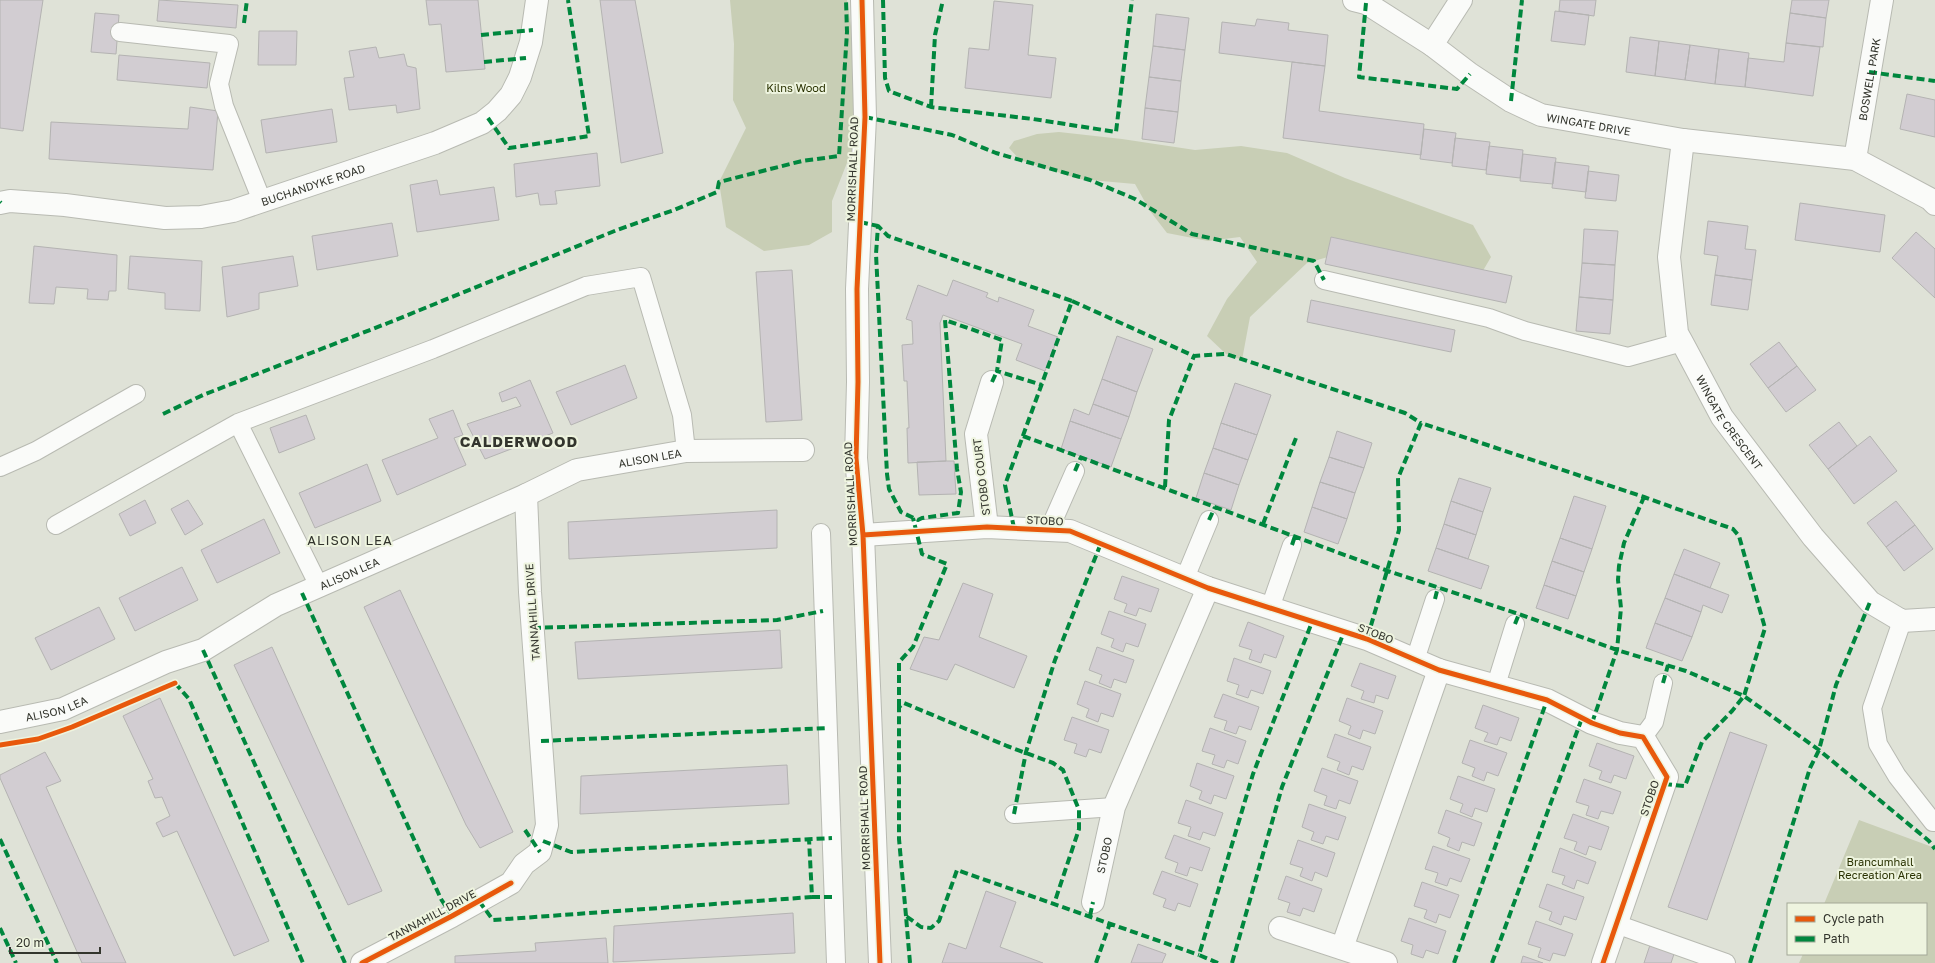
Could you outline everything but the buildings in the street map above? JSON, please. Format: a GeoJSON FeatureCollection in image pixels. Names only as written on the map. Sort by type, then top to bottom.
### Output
{"type":"FeatureCollection","features":[{"type":"Feature","properties":{"kind":"street","name":"BUCHANDYKE ROAD"},"geometry":{"type":"LineString","coordinates":[[0,203],[10,202],[65,205],[165,218],[201,217],[233,212],[434,143],[482,123],[498,111],[511,95],[520,77],[531,42],[537,0]]}},
{"type":"Feature","properties":{"kind":"street","name":"MORRISHALL ROAD"},"geometry":{"type":"LineString","coordinates":[[862,0],[865,117],[857,289],[858,382],[856,458],[863,535],[880,963]]}},
{"type":"Feature","properties":{"kind":"street","name":"WINGATE DRIVE"},"geometry":{"type":"LineString","coordinates":[[1354,0],[1366,3],[1432,45],[1470,74],[1511,102],[1541,114],[1683,140],[1855,159]]}},
{"type":"Feature","properties":{"kind":"street"},"geometry":{"type":"LineString","coordinates":[[1432,45],[1460,0]]}},
{"type":"Feature","properties":{"kind":"street","name":"BOSWELL PARK"},"geometry":{"type":"LineString","coordinates":[[1855,159],[1882,0]]}},
{"type":"Feature","properties":{"kind":"street","name":"WINGATE CRESCENT"},"geometry":{"type":"LineString","coordinates":[[1683,140],[1668,257],[1677,333],[1722,417],[1813,537],[1870,602],[1902,621]]}},
{"type":"Feature","properties":{"kind":"street"},"geometry":{"type":"LineString","coordinates":[[1855,159],[1930,199],[1935,204]]}},
{"type":"Feature","properties":{"kind":"street","name":"STOBO COURT"},"geometry":{"type":"LineString","coordinates":[[987,527],[976,434],[992,382]]}},
{"type":"Feature","properties":{"kind":"street","name":"ALISON LEA"},"geometry":{"type":"LineString","coordinates":[[0,722],[63,709],[166,662],[204,650],[276,605],[526,495],[577,470],[686,451],[802,450]]}},
{"type":"Feature","properties":{"kind":"street","name":"TANNAHILL DRIVE"},"geometry":{"type":"LineString","coordinates":[[362,963],[511,883],[524,864],[540,852],[547,825],[530,592],[526,495]]}},
{"type":"Feature","properties":{"kind":"street","name":"STOBO"},"geometry":{"type":"LineString","coordinates":[[863,535],[987,527],[1070,531],[1208,588],[1367,639],[1439,670],[1547,700],[1592,723],[1620,733],[1643,737],[1667,776],[1603,963]]}},
{"type":"Feature","properties":{"kind":"street","name":"STOBO"},"geometry":{"type":"LineString","coordinates":[[1093,902],[1114,807],[1208,588]]}},
{"type":"Feature","properties":{"kind":"street"},"geometry":{"type":"LineString","coordinates":[[1902,621],[1935,619]]}},
{"type":"Feature","properties":{"kind":"street"},"geometry":{"type":"LineString","coordinates":[[1342,948],[1439,670]]}},
{"type":"Feature","properties":{"kind":"street"},"geometry":{"type":"LineString","coordinates":[[1280,928],[1386,963]]}},
{"type":"Feature","properties":{"kind":"lane"},"geometry":{"type":"LineString","coordinates":[[120,32],[229,44],[219,84],[224,106],[262,201]]}},
{"type":"Feature","properties":{"kind":"lane"},"geometry":{"type":"LineString","coordinates":[[56,525],[238,422],[433,349],[586,286],[641,277],[682,414],[686,451]]}},
{"type":"Feature","properties":{"kind":"lane"},"geometry":{"type":"LineString","coordinates":[[1324,280],[1489,318],[1525,331],[1628,357],[1682,342]]}},
{"type":"Feature","properties":{"kind":"lane"},"geometry":{"type":"LineString","coordinates":[[0,468],[36,451],[136,394]]}},
{"type":"Feature","properties":{"kind":"lane"},"geometry":{"type":"LineString","coordinates":[[238,422],[319,586]]}},
{"type":"Feature","properties":{"kind":"lane"},"geometry":{"type":"LineString","coordinates":[[1049,530],[1075,471]]}},
{"type":"Feature","properties":{"kind":"lane"},"geometry":{"type":"LineString","coordinates":[[1185,578],[1209,520]]}},
{"type":"Feature","properties":{"kind":"lane"},"geometry":{"type":"LineString","coordinates":[[821,533],[836,963]]}},
{"type":"Feature","properties":{"kind":"lane"},"geometry":{"type":"LineString","coordinates":[[1270,608],[1292,544]]}},
{"type":"Feature","properties":{"kind":"lane"},"geometry":{"type":"LineString","coordinates":[[1415,660],[1435,600]]}},
{"type":"Feature","properties":{"kind":"lane"},"geometry":{"type":"LineString","coordinates":[[1902,621],[1872,708],[1878,744],[1897,776],[1933,822],[1935,822]]}},
{"type":"Feature","properties":{"kind":"lane"},"geometry":{"type":"LineString","coordinates":[[1496,685],[1515,624]]}},
{"type":"Feature","properties":{"kind":"lane"},"geometry":{"type":"LineString","coordinates":[[1643,737],[1654,722],[1664,683]]}},
{"type":"Feature","properties":{"kind":"lane"},"geometry":{"type":"LineString","coordinates":[[1014,814],[1114,807]]}},
{"type":"Feature","properties":{"kind":"lane"},"geometry":{"type":"LineString","coordinates":[[1616,924],[1726,963]]}},
{"type":"Feature","properties":{"kind":"green space","name":"Kilns Wood"},"geometry":{"type":"Polygon","coordinates":[[[730,0],[847,0],[865,117],[832,201],[832,232],[809,245],[764,251],[726,227],[719,182],[746,128],[733,100],[734,44],[730,0]]]}},
{"type":"Feature","properties":{"kind":"green space"},"geometry":{"type":"Polygon","coordinates":[[[1059,132],[1122,139],[1195,150],[1241,146],[1287,153],[1345,178],[1473,225],[1491,257],[1474,286],[1359,248],[1307,263],[1250,317],[1242,360],[1226,354],[1207,336],[1227,299],[1257,262],[1240,237],[1208,241],[1167,233],[1150,211],[1135,184],[1079,179],[1020,160],[1009,148],[1014,141],[1037,134],[1059,132]]]}},
{"type":"Feature","properties":{"kind":"green space","name":"Brancumhall Recreation Area"},"geometry":{"type":"Polygon","coordinates":[[[1859,820],[1935,848],[1935,963],[1799,963],[1803,955],[1927,955],[1927,903],[1824,903],[1859,820]]]}},
{"type":"Feature","properties":{"kind":"marked path"},"geometry":{"type":"LineString","coordinates":[[244,23],[247,0]]}},
{"type":"Feature","properties":{"kind":"marked path"},"geometry":{"type":"LineString","coordinates":[[488,118],[509,148],[589,136],[568,0]]}},
{"type":"Feature","properties":{"kind":"marked path"},"geometry":{"type":"LineString","coordinates":[[163,414],[203,395],[388,323],[617,230],[674,210],[717,192],[719,182],[802,161],[839,156],[847,32],[846,0]]}},
{"type":"Feature","properties":{"kind":"marked path"},"geometry":{"type":"LineString","coordinates":[[883,0],[885,78],[889,91],[931,107],[1033,119],[1116,132],[1132,0]]}},
{"type":"Feature","properties":{"kind":"marked path"},"geometry":{"type":"LineString","coordinates":[[931,107],[935,35],[943,0]]}},
{"type":"Feature","properties":{"kind":"marked path"},"geometry":{"type":"LineString","coordinates":[[1511,101],[1522,0]]}},
{"type":"Feature","properties":{"kind":"marked path"},"geometry":{"type":"LineString","coordinates":[[1366,3],[1359,77],[1457,89],[1470,74]]}},
{"type":"Feature","properties":{"kind":"marked path"},"geometry":{"type":"LineString","coordinates":[[481,35],[533,30]]}},
{"type":"Feature","properties":{"kind":"marked path"},"geometry":{"type":"LineString","coordinates":[[484,62],[526,58]]}},
{"type":"Feature","properties":{"kind":"marked path"},"geometry":{"type":"LineString","coordinates":[[1869,72],[1935,81]]}},
{"type":"Feature","properties":{"kind":"marked path"},"geometry":{"type":"LineString","coordinates":[[865,117],[952,135],[996,153],[1090,180],[1135,199],[1192,234],[1314,261],[1324,280]]}},
{"type":"Feature","properties":{"kind":"marked path"},"geometry":{"type":"LineString","coordinates":[[860,222],[878,226]]}},
{"type":"Feature","properties":{"kind":"marked path"},"geometry":{"type":"LineString","coordinates":[[1014,528],[1005,485],[1072,301],[888,236],[878,226],[876,254],[887,474],[889,489],[901,512],[918,520],[922,518],[958,513],[961,492],[957,469],[945,320],[1002,340],[997,371],[1042,385]]}},
{"type":"Feature","properties":{"kind":"marked path"},"geometry":{"type":"LineString","coordinates":[[1072,301],[1194,356],[1226,354],[1405,413],[1421,423]]}},
{"type":"Feature","properties":{"kind":"marked path"},"geometry":{"type":"LineString","coordinates":[[1165,487],[1169,420],[1194,356]]}},
{"type":"Feature","properties":{"kind":"marked path"},"geometry":{"type":"LineString","coordinates":[[992,382],[997,371]]}},
{"type":"Feature","properties":{"kind":"marked path"},"geometry":{"type":"LineString","coordinates":[[1023,436],[1388,571],[1519,614],[1617,650],[1686,671],[1744,696],[1765,628],[1739,536],[1733,529],[1644,497],[1421,423],[1398,478],[1399,530],[1367,639]]}},
{"type":"Feature","properties":{"kind":"marked path"},"geometry":{"type":"LineString","coordinates":[[1263,524],[1296,438]]}},
{"type":"Feature","properties":{"kind":"marked path"},"geometry":{"type":"LineString","coordinates":[[1075,471],[1081,457]]}},
{"type":"Feature","properties":{"kind":"marked path"},"geometry":{"type":"LineString","coordinates":[[1592,723],[1617,650],[1621,608],[1618,580],[1619,566],[1624,543],[1644,497]]}},
{"type":"Feature","properties":{"kind":"marked path"},"geometry":{"type":"LineString","coordinates":[[1209,520],[1215,507]]}},
{"type":"Feature","properties":{"kind":"marked path"},"geometry":{"type":"LineString","coordinates":[[899,707],[899,662],[913,647],[947,564],[922,554],[913,518]]}},
{"type":"Feature","properties":{"kind":"marked path"},"geometry":{"type":"LineString","coordinates":[[1292,545],[1295,536]]}},
{"type":"Feature","properties":{"kind":"marked path"},"geometry":{"type":"LineString","coordinates":[[1014,814],[1026,752],[1055,660],[1101,543]]}},
{"type":"Feature","properties":{"kind":"marked path"},"geometry":{"type":"LineString","coordinates":[[1435,599],[1438,587]]}},
{"type":"Feature","properties":{"kind":"marked path"},"geometry":{"type":"LineString","coordinates":[[302,593],[441,899],[452,916]]}},
{"type":"Feature","properties":{"kind":"marked path"},"geometry":{"type":"LineString","coordinates":[[1750,963],[1810,768],[1819,750],[1836,685],[1870,602]]}},
{"type":"Feature","properties":{"kind":"marked path"},"geometry":{"type":"LineString","coordinates":[[533,628],[777,620],[823,611]]}},
{"type":"Feature","properties":{"kind":"marked path"},"geometry":{"type":"LineString","coordinates":[[1515,624],[1519,614]]}},
{"type":"Feature","properties":{"kind":"marked path"},"geometry":{"type":"LineString","coordinates":[[1218,963],[1199,955],[1253,774],[1312,622]]}},
{"type":"Feature","properties":{"kind":"marked path"},"geometry":{"type":"LineString","coordinates":[[1232,963],[1282,787],[1344,632]]}},
{"type":"Feature","properties":{"kind":"marked path"},"geometry":{"type":"LineString","coordinates":[[203,650],[345,963]]}},
{"type":"Feature","properties":{"kind":"marked path"},"geometry":{"type":"LineString","coordinates":[[1663,683],[1668,665]]}},
{"type":"Feature","properties":{"kind":"marked path"},"geometry":{"type":"LineString","coordinates":[[175,683],[189,699],[303,963]]}},
{"type":"Feature","properties":{"kind":"marked path"},"geometry":{"type":"LineString","coordinates":[[1664,784],[1685,786],[1702,742],[1732,711],[1744,696],[1819,750],[1929,841],[1935,849]]}},
{"type":"Feature","properties":{"kind":"marked path"},"geometry":{"type":"LineString","coordinates":[[1454,963],[1547,700]]}},
{"type":"Feature","properties":{"kind":"marked path"},"geometry":{"type":"LineString","coordinates":[[906,916],[899,839],[899,707],[904,703],[1007,746],[1053,763],[1063,770],[1079,810],[1079,829],[1054,904]]}},
{"type":"Feature","properties":{"kind":"marked path"},"geometry":{"type":"LineString","coordinates":[[1492,963],[1582,718]]}},
{"type":"Feature","properties":{"kind":"marked path"},"geometry":{"type":"LineString","coordinates":[[541,741],[828,728]]}},
{"type":"Feature","properties":{"kind":"marked path"},"geometry":{"type":"LineString","coordinates":[[525,830],[540,852]]}},
{"type":"Feature","properties":{"kind":"marked path"},"geometry":{"type":"LineString","coordinates":[[543,841],[571,852],[832,838]]}},
{"type":"Feature","properties":{"kind":"marked path"},"geometry":{"type":"LineString","coordinates":[[0,839],[57,963]]}},
{"type":"Feature","properties":{"kind":"marked path"},"geometry":{"type":"LineString","coordinates":[[479,901],[493,920],[812,897],[809,839]]}},
{"type":"Feature","properties":{"kind":"marked path"},"geometry":{"type":"LineString","coordinates":[[910,963],[906,916],[921,927],[931,928],[939,921],[957,870],[1199,955]]}},
{"type":"Feature","properties":{"kind":"marked path"},"geometry":{"type":"LineString","coordinates":[[812,897],[834,897]]}},
{"type":"Feature","properties":{"kind":"marked path"},"geometry":{"type":"LineString","coordinates":[[1090,916],[1093,902]]}},
{"type":"Feature","properties":{"kind":"marked path"},"geometry":{"type":"LineString","coordinates":[[1096,963],[1110,923]]}},
{"type":"Feature","properties":{"kind":"marked path"},"geometry":{"type":"LineString","coordinates":[[0,928],[16,963]]}},
{"type":"Feature","properties":{"kind":"cycle path"},"geometry":{"type":"LineString","coordinates":[[862,0],[865,117],[857,289],[858,382],[856,458],[863,535],[880,963]]}},
{"type":"Feature","properties":{"kind":"cycle path"},"geometry":{"type":"LineString","coordinates":[[863,535],[987,527],[1070,531],[1208,588],[1367,639],[1439,670],[1547,700],[1592,723],[1620,733],[1643,737],[1667,777],[1603,963]]}},
{"type":"Feature","properties":{"kind":"cycle path"},"geometry":{"type":"LineString","coordinates":[[0,745],[38,739],[72,727],[175,683]]}},
{"type":"Feature","properties":{"kind":"cycle path"},"geometry":{"type":"LineString","coordinates":[[362,963],[511,883]]}},
{"type":"Feature","properties":{"kind":"district","name":"CALDERWOOD"},"geometry":{"type":"Point","coordinates":[519,441]}},
{"type":"Feature","properties":{"kind":"district","name":"ALISON LEA"},"geometry":{"type":"Point","coordinates":[350,540]}}]}
